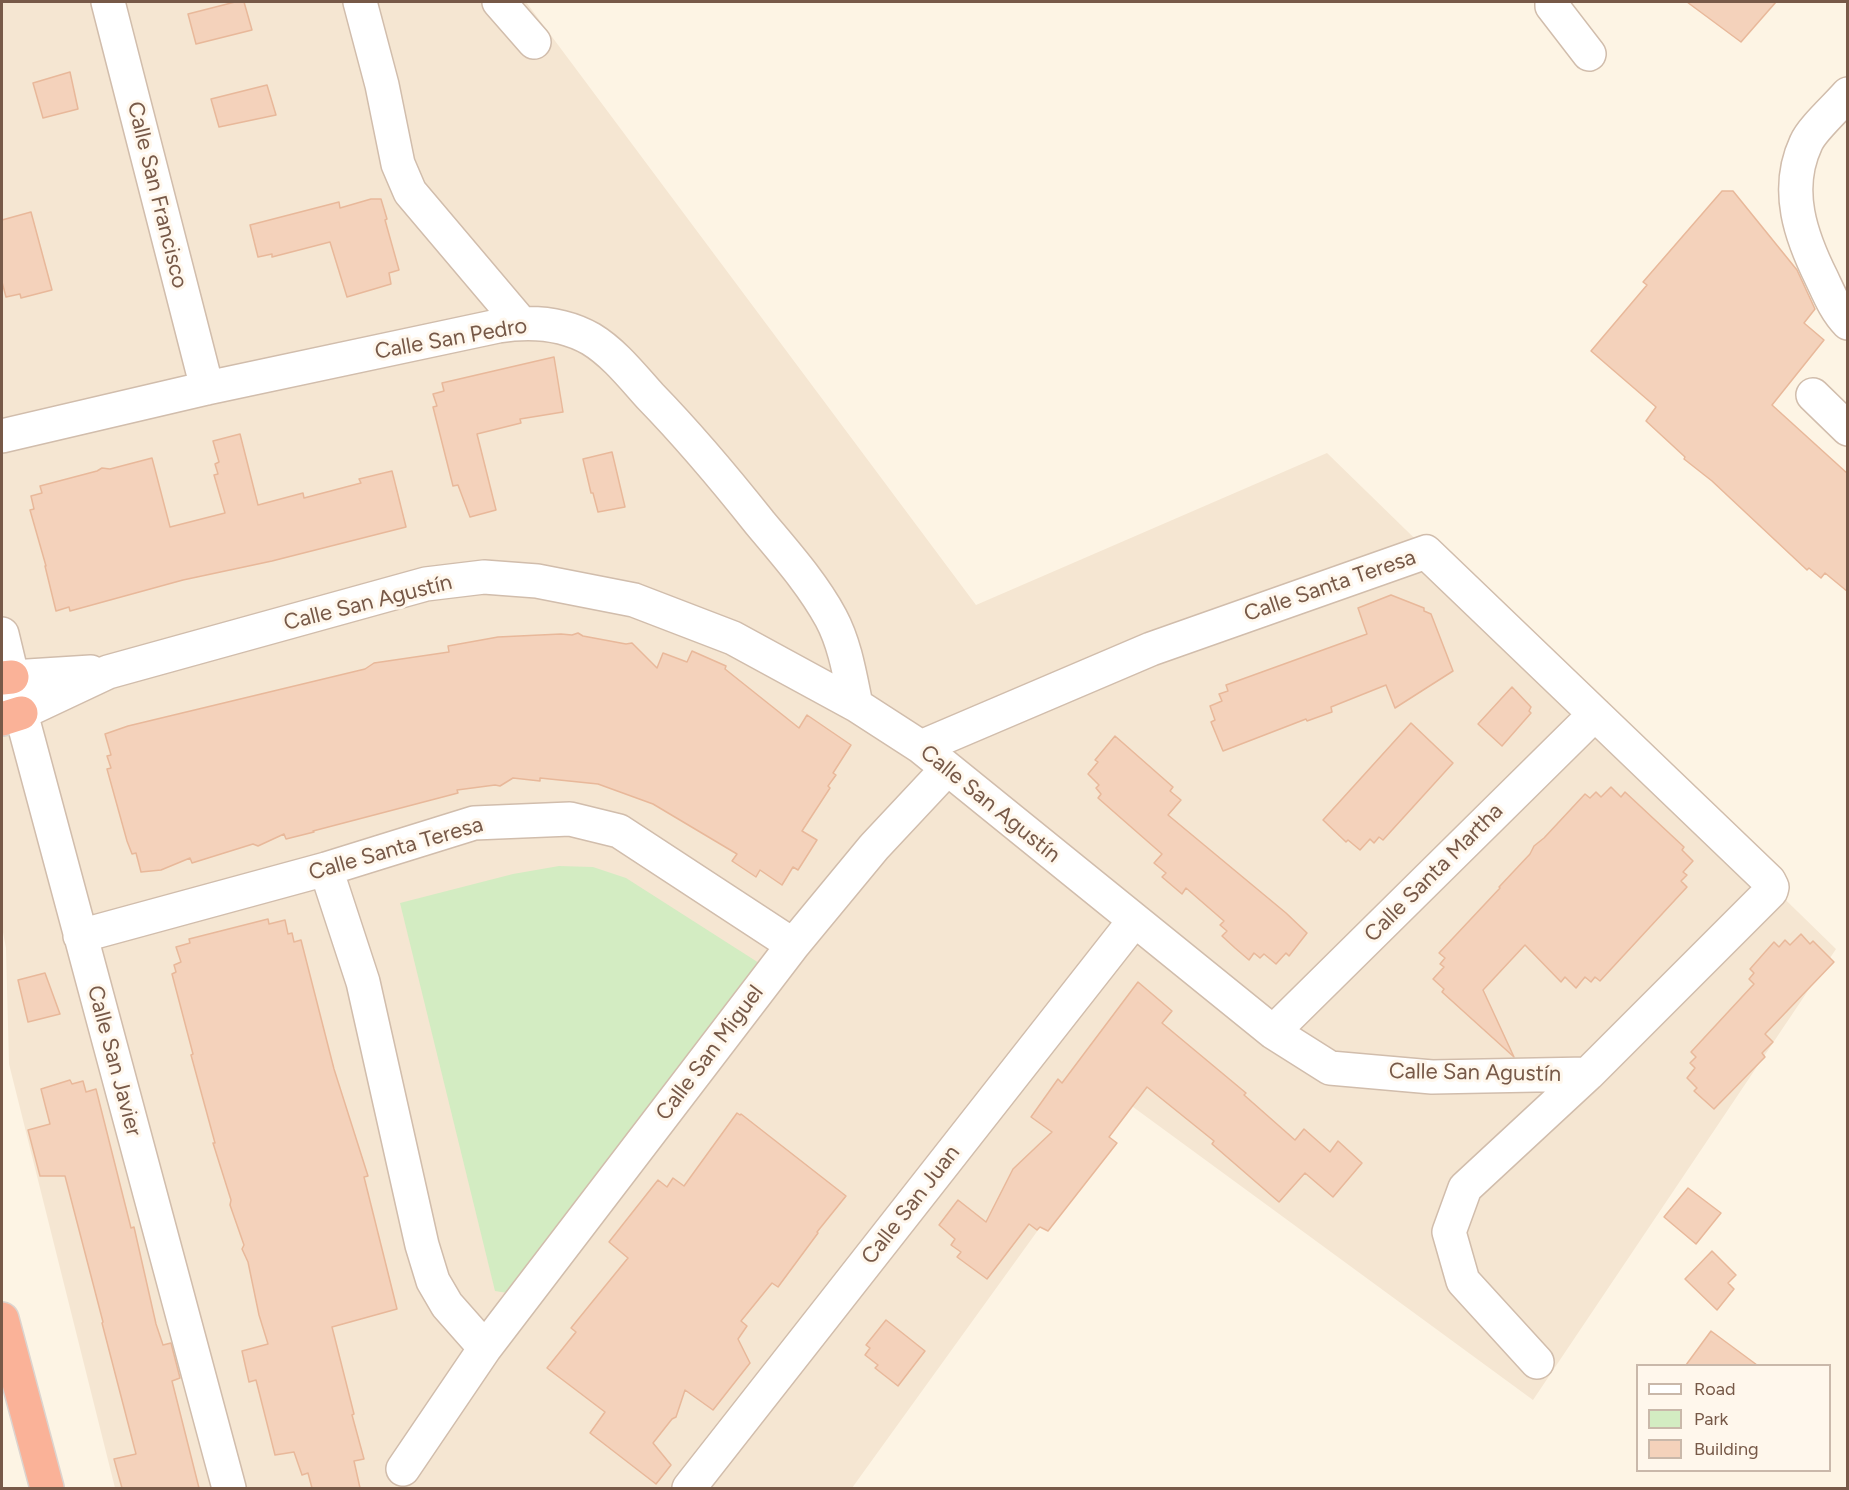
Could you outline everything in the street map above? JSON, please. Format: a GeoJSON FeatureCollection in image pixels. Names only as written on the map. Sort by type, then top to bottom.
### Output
{"type":"FeatureCollection","features":[{"type":"Feature","properties":{"kind":"highway"},"geometry":{"type":"LineString","coordinates":[[2,1319],[47,1488]]}},
{"type":"Feature","properties":{"kind":"street","name":"Calle San Francisco"},"geometry":{"type":"LineString","coordinates":[[108,2],[207,388]]}},
{"type":"Feature","properties":{"kind":"street"},"geometry":{"type":"LineString","coordinates":[[360,2],[382,85],[398,164],[410,192],[519,322]]}},
{"type":"Feature","properties":{"kind":"street"},"geometry":{"type":"LineString","coordinates":[[499,2],[534,42]]}},
{"type":"Feature","properties":{"kind":"street"},"geometry":{"type":"LineString","coordinates":[[1552,2],[1552,6],[1588,54]]}},
{"type":"Feature","properties":{"kind":"street"},"geometry":{"type":"LineString","coordinates":[[1848,94],[1806,141],[1798,166],[1796,193],[1797,218],[1808,250],[1830,295],[1848,323]]}},
{"type":"Feature","properties":{"kind":"street","name":"Calle San Pedro"},"geometry":{"type":"LineString","coordinates":[[2,436],[207,388],[519,322],[545,324],[568,330],[590,339],[619,363],[693,440],[810,583],[832,620],[847,662],[856,705]]}},
{"type":"Feature","properties":{"kind":"street"},"geometry":{"type":"LineString","coordinates":[[1813,395],[1848,429]]}},
{"type":"Feature","properties":{"kind":"street","name":"Calle Santa Teresa"},"geometry":{"type":"LineString","coordinates":[[921,747],[1151,649],[1426,552],[1769,881],[1772,887]]}},
{"type":"Feature","properties":{"kind":"street","name":"Calle San Agustín"},"geometry":{"type":"LineString","coordinates":[[11,716],[108,672],[426,584],[484,577],[537,581],[634,600],[733,638],[856,705],[921,747],[1273,1032],[1330,1068],[1432,1077],[1588,1074],[1771,891],[1772,887]]}},
{"type":"Feature","properties":{"kind":"street","name":"Calle San Javier"},"geometry":{"type":"LineString","coordinates":[[2,634],[11,716],[80,936],[229,1488]]}},
{"type":"Feature","properties":{"kind":"street","name":"Calle San Agustín"},"geometry":{"type":"LineString","coordinates":[[7,678],[108,672]]}},
{"type":"Feature","properties":{"kind":"street","name":"Calle Santa Martha"},"geometry":{"type":"LineString","coordinates":[[1273,1032],[1595,714]]}},
{"type":"Feature","properties":{"kind":"street","name":"Calle San Miguel"},"geometry":{"type":"LineString","coordinates":[[403,1469],[485,1348],[793,945],[874,847],[947,769]]}},
{"type":"Feature","properties":{"kind":"street","name":"Calle Santa Teresa"},"geometry":{"type":"LineString","coordinates":[[80,936],[326,869],[474,823],[570,819],[619,831],[793,945]]}},
{"type":"Feature","properties":{"kind":"street"},"geometry":{"type":"LineString","coordinates":[[326,869],[363,982],[422,1245],[434,1281],[447,1305],[485,1348]]}},
{"type":"Feature","properties":{"kind":"street","name":"Calle San Juan"},"geometry":{"type":"LineString","coordinates":[[689,1488],[1134,921]]}},
{"type":"Feature","properties":{"kind":"street"},"geometry":{"type":"LineString","coordinates":[[1537,1362],[1463,1281],[1449,1232],[1465,1188],[1588,1074]]}},
{"type":"Feature","properties":{"kind":"shaded area"},"geometry":{"type":"Polygon","coordinates":[[[2,2],[526,2],[976,605],[1327,453],[1836,949],[1533,1400],[1129,1104],[852,1488],[115,1488],[9,1064],[6,948],[2,927],[2,2]]]}},
{"type":"Feature","properties":{"kind":"green space"},"geometry":{"type":"Polygon","coordinates":[[[559,866],[593,867],[626,878],[759,963],[514,1294],[495,1291],[400,903],[513,874],[559,866]]]}},
{"type":"Feature","properties":{"kind":"building"},"geometry":{"type":"Polygon","coordinates":[[[235,2],[244,2],[252,30],[196,44],[188,14],[235,2]]]}},
{"type":"Feature","properties":{"kind":"building"},"geometry":{"type":"Polygon","coordinates":[[[1687,2],[1776,2],[1741,42],[1687,2]]]}},
{"type":"Feature","properties":{"kind":"building"},"geometry":{"type":"Polygon","coordinates":[[[70,72],[78,109],[43,118],[33,83],[70,72]]]}},
{"type":"Feature","properties":{"kind":"building"},"geometry":{"type":"Polygon","coordinates":[[[267,85],[276,115],[219,127],[211,99],[267,85]]]}},
{"type":"Feature","properties":{"kind":"building"},"geometry":{"type":"Polygon","coordinates":[[[1722,191],[1733,191],[1797,270],[1815,309],[1804,323],[1824,340],[1772,405],[1848,474],[1848,592],[1825,573],[1821,578],[1809,568],[1807,570],[1712,481],[1684,459],[1685,457],[1646,421],[1656,407],[1591,351],[1647,285],[1643,282],[1722,191]]]}},
{"type":"Feature","properties":{"kind":"building"},"geometry":{"type":"Polygon","coordinates":[[[371,199],[381,199],[399,270],[389,273],[391,284],[347,297],[330,242],[272,257],[272,254],[258,257],[250,225],[339,202],[340,208],[371,199]]]}},
{"type":"Feature","properties":{"kind":"building"},"geometry":{"type":"Polygon","coordinates":[[[31,212],[52,290],[21,298],[20,294],[6,297],[2,282],[2,220],[31,212]]]}},
{"type":"Feature","properties":{"kind":"building"},"geometry":{"type":"Polygon","coordinates":[[[554,357],[563,412],[520,419],[521,423],[477,434],[496,510],[470,517],[458,485],[453,486],[433,407],[437,406],[433,394],[444,391],[442,383],[554,357]]]}},
{"type":"Feature","properties":{"kind":"building"},"geometry":{"type":"Polygon","coordinates":[[[240,434],[258,505],[303,493],[304,498],[361,483],[359,479],[392,471],[406,527],[272,561],[183,580],[70,611],[69,607],[56,611],[30,510],[34,509],[31,496],[42,493],[40,486],[102,468],[110,469],[152,458],[170,527],[225,513],[214,475],[218,474],[215,464],[219,462],[213,441],[240,434]]]}},
{"type":"Feature","properties":{"kind":"building"},"geometry":{"type":"Polygon","coordinates":[[[612,452],[625,507],[598,512],[583,459],[612,452]]]}},
{"type":"Feature","properties":{"kind":"building"},"geometry":{"type":"Polygon","coordinates":[[[1391,595],[1424,608],[1424,611],[1431,614],[1453,671],[1395,708],[1386,685],[1331,707],[1332,712],[1307,721],[1306,719],[1223,751],[1211,722],[1215,720],[1210,706],[1222,701],[1219,694],[1228,691],[1226,685],[1367,634],[1358,608],[1391,595]]]}},
{"type":"Feature","properties":{"kind":"building"},"geometry":{"type":"Polygon","coordinates":[[[578,633],[583,636],[626,644],[632,643],[657,668],[663,653],[687,662],[692,651],[726,666],[725,669],[799,728],[807,715],[851,745],[833,773],[836,775],[828,786],[830,788],[802,831],[817,840],[798,870],[793,867],[782,885],[760,870],[756,877],[732,861],[737,854],[653,804],[598,784],[540,778],[540,781],[513,778],[500,786],[457,790],[458,793],[314,832],[286,839],[284,834],[258,846],[253,844],[192,863],[190,858],[161,870],[141,872],[136,853],[132,854],[127,841],[107,769],[111,768],[107,756],[111,755],[105,734],[128,726],[365,669],[374,663],[449,652],[448,646],[498,637],[578,633]]]}},
{"type":"Feature","properties":{"kind":"building"},"geometry":{"type":"Polygon","coordinates":[[[1512,687],[1531,707],[1529,711],[1531,713],[1502,746],[1478,724],[1512,687]]]}},
{"type":"Feature","properties":{"kind":"building"},"geometry":{"type":"Polygon","coordinates":[[[1411,723],[1453,763],[1383,840],[1379,837],[1374,843],[1370,839],[1360,850],[1348,840],[1346,842],[1323,820],[1411,723]]]}},
{"type":"Feature","properties":{"kind":"building"},"geometry":{"type":"Polygon","coordinates":[[[1115,736],[1173,787],[1170,791],[1181,800],[1168,815],[1307,933],[1289,956],[1286,953],[1276,964],[1264,954],[1260,958],[1254,953],[1249,960],[1222,936],[1227,931],[1220,925],[1224,921],[1186,888],[1182,894],[1162,877],[1166,873],[1154,863],[1162,854],[1098,798],[1101,794],[1096,788],[1099,785],[1088,774],[1098,762],[1095,760],[1115,736]]]}},
{"type":"Feature","properties":{"kind":"building"},"geometry":{"type":"Polygon","coordinates":[[[1611,787],[1621,797],[1625,792],[1684,847],[1682,850],[1693,861],[1683,872],[1687,875],[1681,881],[1687,887],[1600,981],[1595,977],[1591,982],[1585,977],[1576,988],[1565,977],[1561,982],[1525,945],[1483,990],[1514,1057],[1442,992],[1444,989],[1433,979],[1444,967],[1440,964],[1445,958],[1439,953],[1500,888],[1530,854],[1534,846],[1585,794],[1590,798],[1596,792],[1601,797],[1611,787]]]}},
{"type":"Feature","properties":{"kind":"building"},"geometry":{"type":"Polygon","coordinates":[[[268,919],[269,924],[285,920],[288,934],[292,933],[294,942],[301,940],[334,1069],[368,1176],[364,1177],[397,1309],[332,1327],[364,1459],[354,1461],[360,1488],[312,1488],[308,1473],[302,1475],[294,1452],[275,1455],[256,1380],[249,1382],[242,1351],[268,1344],[259,1315],[248,1262],[242,1249],[244,1245],[213,1143],[215,1143],[172,974],[176,972],[174,965],[181,962],[176,947],[190,943],[189,939],[268,919]]]}},
{"type":"Feature","properties":{"kind":"building"},"geometry":{"type":"Polygon","coordinates":[[[1801,934],[1810,944],[1813,941],[1834,962],[1765,1034],[1773,1042],[1762,1053],[1765,1057],[1714,1109],[1694,1091],[1697,1088],[1687,1078],[1695,1068],[1690,1063],[1696,1057],[1691,1052],[1754,984],[1749,979],[1754,973],[1750,969],[1774,942],[1779,947],[1785,940],[1790,945],[1801,934]]]}},
{"type":"Feature","properties":{"kind":"building"},"geometry":{"type":"Polygon","coordinates":[[[45,973],[60,1014],[28,1022],[18,980],[45,973]]]}},
{"type":"Feature","properties":{"kind":"building"},"geometry":{"type":"Polygon","coordinates":[[[1138,982],[1172,1011],[1162,1023],[1246,1093],[1244,1095],[1295,1140],[1304,1129],[1330,1152],[1338,1141],[1362,1163],[1333,1197],[1305,1173],[1279,1202],[1212,1144],[1214,1141],[1147,1087],[1109,1137],[1117,1143],[1048,1231],[1040,1227],[1037,1230],[1029,1224],[987,1279],[957,1257],[961,1252],[951,1245],[955,1239],[939,1225],[958,1200],[986,1222],[1013,1169],[1052,1132],[1031,1117],[1058,1079],[1062,1083],[1138,982]]]}},
{"type":"Feature","properties":{"kind":"building"},"geometry":{"type":"Polygon","coordinates":[[[70,1080],[72,1084],[83,1081],[86,1092],[96,1089],[131,1228],[134,1227],[156,1324],[163,1345],[171,1343],[180,1378],[172,1381],[199,1488],[122,1488],[114,1459],[136,1454],[65,1176],[40,1176],[28,1130],[50,1124],[41,1089],[70,1080]]]}},
{"type":"Feature","properties":{"kind":"building"},"geometry":{"type":"Polygon","coordinates":[[[737,1113],[846,1196],[778,1287],[772,1283],[741,1321],[747,1326],[738,1339],[750,1363],[713,1410],[685,1390],[676,1417],[653,1443],[671,1465],[656,1484],[590,1433],[605,1412],[547,1368],[576,1332],[571,1328],[628,1258],[609,1242],[658,1180],[667,1187],[673,1178],[684,1186],[737,1113]]]}},
{"type":"Feature","properties":{"kind":"building"},"geometry":{"type":"Polygon","coordinates":[[[1688,1188],[1721,1213],[1696,1244],[1664,1217],[1688,1188]]]}},
{"type":"Feature","properties":{"kind":"building"},"geometry":{"type":"Polygon","coordinates":[[[1712,1251],[1736,1275],[1728,1283],[1734,1289],[1717,1310],[1685,1279],[1712,1251]]]}},
{"type":"Feature","properties":{"kind":"building"},"geometry":{"type":"Polygon","coordinates":[[[886,1320],[925,1351],[898,1386],[875,1368],[878,1365],[865,1355],[870,1348],[866,1345],[886,1320]]]}},
{"type":"Feature","properties":{"kind":"building"},"geometry":{"type":"Polygon","coordinates":[[[1711,1331],[1756,1364],[1687,1364],[1711,1331]]]}}]}
